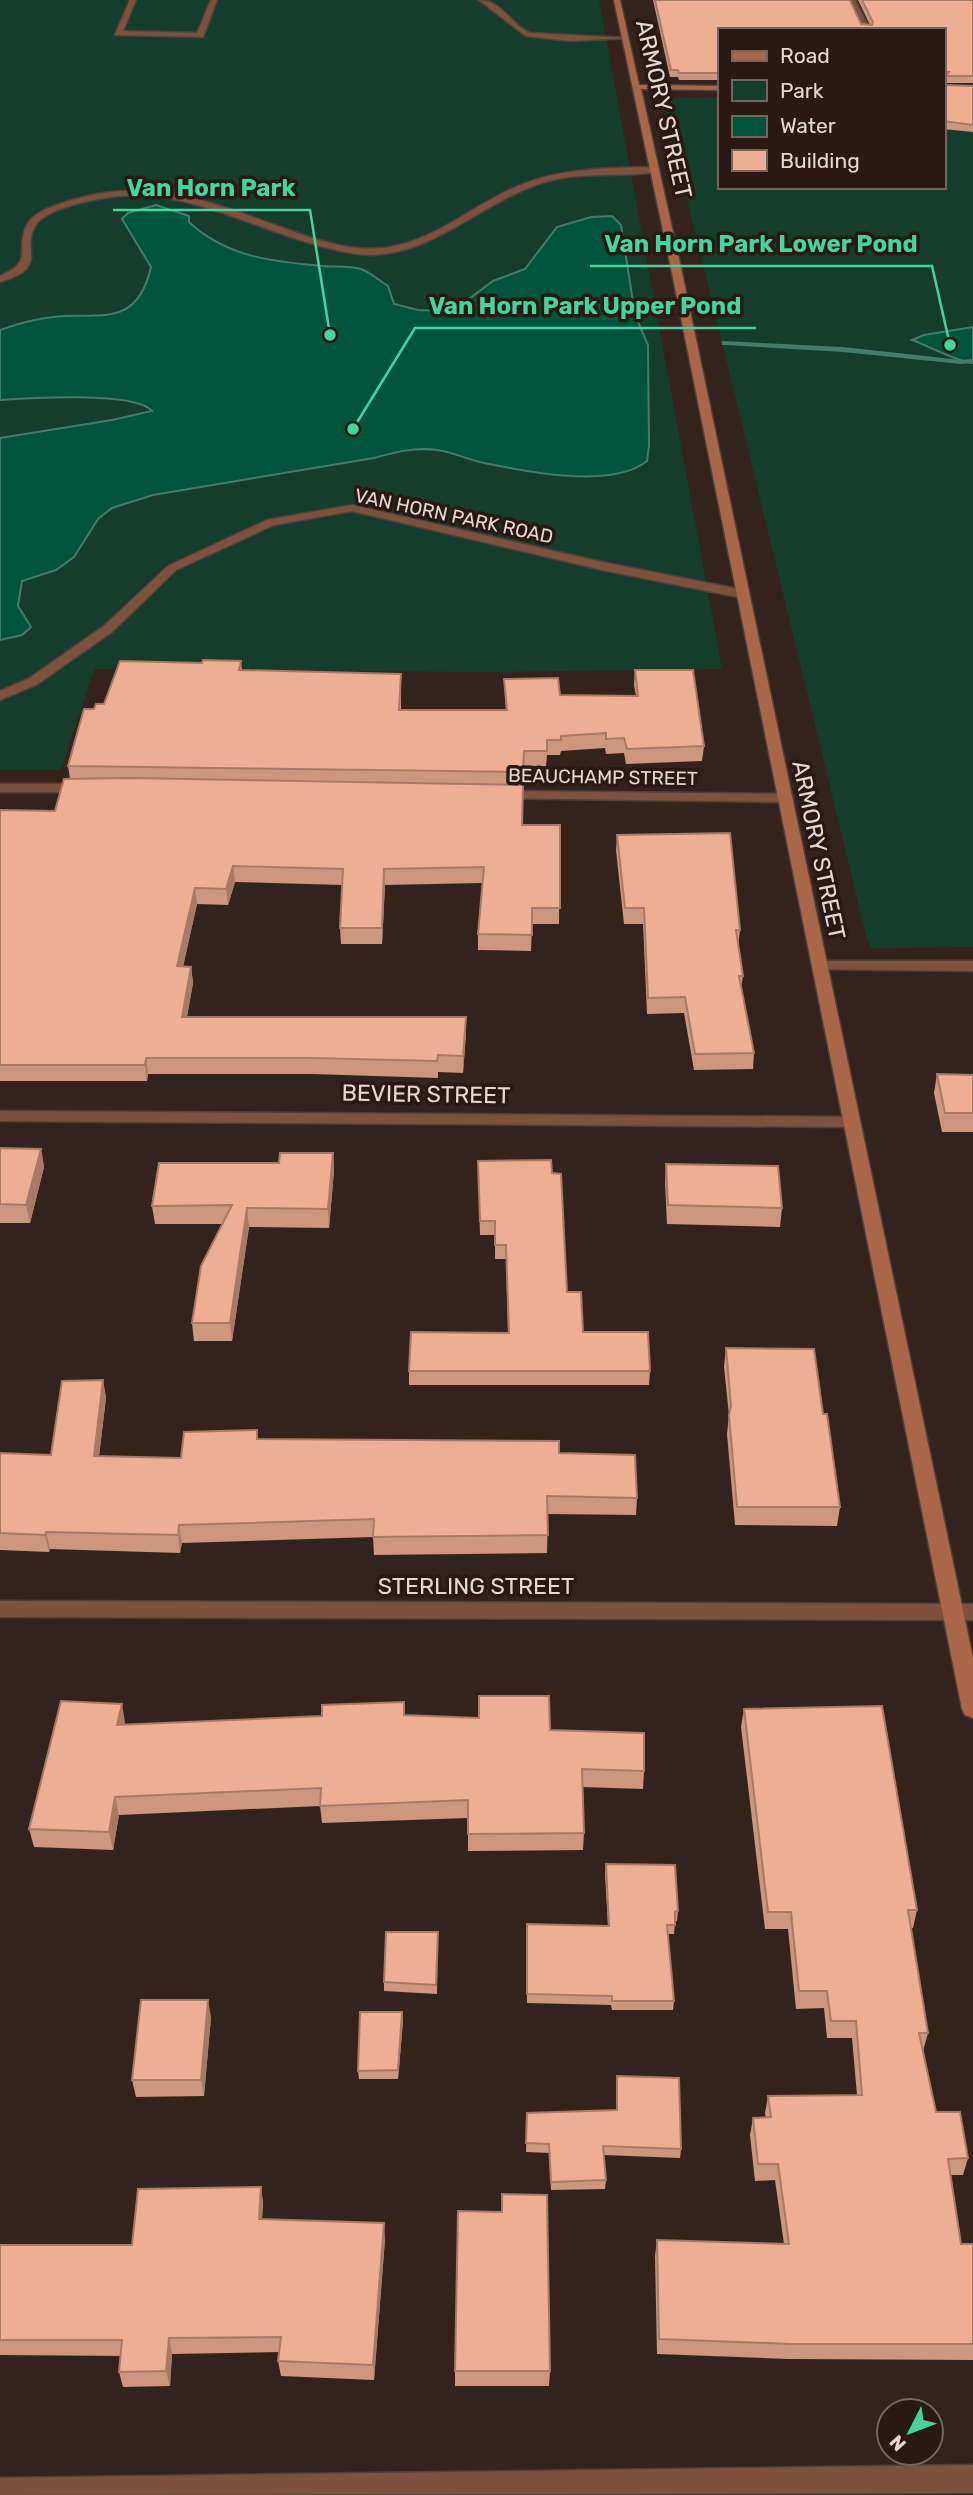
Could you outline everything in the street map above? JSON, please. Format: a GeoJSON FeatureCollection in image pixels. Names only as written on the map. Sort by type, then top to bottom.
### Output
{"type":"FeatureCollection","features":[{"type":"Feature","properties":{"kind":"main road","name":"ARMORY STREET"},"geometry":{"type":"LineString","coordinates":[[617,0],[619,30],[654,170],[852,1122],[963,1612],[973,1709]]}},
{"type":"Feature","properties":{"kind":"main road"},"geometry":{"type":"LineString","coordinates":[[635,88],[718,88]]}},
{"type":"Feature","properties":{"kind":"street"},"geometry":{"type":"LineString","coordinates":[[134,0],[118,33],[200,34],[214,0]]}},
{"type":"Feature","properties":{"kind":"street"},"geometry":{"type":"LineString","coordinates":[[482,0],[520,31],[541,36],[619,30]]}},
{"type":"Feature","properties":{"kind":"street"},"geometry":{"type":"LineString","coordinates":[[852,0],[866,28]]}},
{"type":"Feature","properties":{"kind":"street"},"geometry":{"type":"LineString","coordinates":[[518,27],[545,27]]}},
{"type":"Feature","properties":{"kind":"street"},"geometry":{"type":"LineString","coordinates":[[0,279],[16,275],[27,263],[30,229],[36,219],[71,204],[118,192],[157,192],[201,203],[310,241],[373,252],[425,242],[509,194],[552,177],[654,170]]}},
{"type":"Feature","properties":{"kind":"street","name":"VAN HORN PARK ROAD"},"geometry":{"type":"LineString","coordinates":[[0,696],[32,682],[108,629],[172,568],[271,522],[352,508],[602,566],[743,594]]}},
{"type":"Feature","properties":{"kind":"street"},"geometry":{"type":"LineString","coordinates":[[0,788],[105,788]]}},
{"type":"Feature","properties":{"kind":"street","name":"BEAUCHAMP STREET"},"geometry":{"type":"LineString","coordinates":[[488,795],[785,798]]}},
{"type":"Feature","properties":{"kind":"street"},"geometry":{"type":"LineString","coordinates":[[820,966],[973,966]]}},
{"type":"Feature","properties":{"kind":"street","name":"BEVIER STREET"},"geometry":{"type":"LineString","coordinates":[[0,1116],[852,1122]]}},
{"type":"Feature","properties":{"kind":"street","name":"STERLING STREET"},"geometry":{"type":"LineString","coordinates":[[0,1609],[963,1612]]}},
{"type":"Feature","properties":{"kind":"street"},"geometry":{"type":"LineString","coordinates":[[0,2491],[973,2479]]}},
{"type":"Feature","properties":{"kind":"green space"},"geometry":{"type":"Polygon","coordinates":[[[0,0],[599,0],[722,669],[491,672],[94,669],[61,770],[0,770],[0,0]]]}},
{"type":"Feature","properties":{"kind":"green space"},"geometry":{"type":"Polygon","coordinates":[[[718,97],[718,189],[945,189],[945,114],[973,118],[973,947],[871,948],[866,935],[663,100],[667,100],[666,98],[718,97]]]}},
{"type":"Feature","properties":{"kind":"water"},"geometry":{"type":"Polygon","coordinates":[[[156,205],[189,216],[189,222],[203,234],[235,250],[269,260],[361,269],[388,286],[394,304],[418,310],[439,311],[458,307],[493,281],[525,269],[557,227],[591,217],[612,216],[621,225],[635,315],[648,345],[647,461],[632,469],[613,474],[569,476],[502,467],[443,451],[413,450],[153,495],[112,508],[98,519],[74,557],[56,570],[22,581],[18,606],[31,627],[22,635],[0,640],[0,438],[152,411],[142,405],[104,398],[0,400],[0,330],[46,318],[101,315],[126,309],[145,287],[151,267],[122,219],[128,213],[156,205]]]}},
{"type":"Feature","properties":{"kind":"water"},"geometry":{"type":"Polygon","coordinates":[[[973,327],[973,363],[912,340],[924,335],[973,327]]]}},
{"type":"Feature","properties":{"kind":"building"},"geometry":{"type":"Polygon","coordinates":[[[655,0],[850,0],[861,24],[872,25],[862,0],[973,0],[973,76],[946,76],[949,72],[945,72],[945,28],[718,28],[718,73],[679,73],[678,70],[671,70],[655,0]]]}},
{"type":"Feature","properties":{"kind":"building"},"geometry":{"type":"Polygon","coordinates":[[[945,85],[973,86],[973,125],[945,121],[945,85]]]}},
{"type":"Feature","properties":{"kind":"building"},"geometry":{"type":"Polygon","coordinates":[[[203,660],[241,661],[239,670],[401,674],[399,710],[507,710],[504,679],[558,678],[560,695],[638,696],[635,670],[693,670],[704,746],[627,749],[624,738],[606,739],[606,733],[561,736],[561,740],[547,740],[547,751],[524,751],[523,772],[68,766],[84,709],[94,709],[96,704],[104,704],[120,661],[202,663],[203,660]]]}},
{"type":"Feature","properties":{"kind":"building"},"geometry":{"type":"Polygon","coordinates":[[[64,779],[523,785],[522,825],[560,825],[560,908],[532,908],[532,935],[478,934],[484,867],[384,869],[382,928],[340,928],[343,869],[233,866],[226,889],[195,888],[177,966],[191,967],[182,1017],[466,1017],[463,1056],[438,1055],[437,1061],[146,1058],[145,1065],[0,1065],[0,810],[55,811],[64,779]]]}},
{"type":"Feature","properties":{"kind":"building"},"geometry":{"type":"Polygon","coordinates":[[[730,833],[740,930],[736,930],[743,976],[739,976],[754,1053],[695,1054],[685,997],[648,998],[644,908],[625,908],[617,835],[730,833]]]}},
{"type":"Feature","properties":{"kind":"building"},"geometry":{"type":"Polygon","coordinates":[[[937,1074],[973,1075],[973,1113],[945,1113],[937,1074]]]}},
{"type":"Feature","properties":{"kind":"building"},"geometry":{"type":"Polygon","coordinates":[[[0,1148],[41,1149],[26,1205],[0,1204],[0,1148]]]}},
{"type":"Feature","properties":{"kind":"building"},"geometry":{"type":"Polygon","coordinates":[[[280,1153],[333,1153],[328,1209],[247,1208],[230,1323],[192,1323],[201,1266],[232,1205],[152,1206],[159,1163],[279,1163],[280,1153]]]}},
{"type":"Feature","properties":{"kind":"building"},"geometry":{"type":"Polygon","coordinates":[[[551,1160],[552,1173],[561,1174],[567,1292],[581,1292],[583,1332],[648,1332],[650,1371],[409,1371],[411,1332],[509,1333],[506,1245],[495,1245],[495,1221],[480,1221],[478,1161],[551,1160]]]}},
{"type":"Feature","properties":{"kind":"building"},"geometry":{"type":"Polygon","coordinates":[[[666,1164],[778,1166],[782,1208],[668,1205],[666,1164]]]}},
{"type":"Feature","properties":{"kind":"building"},"geometry":{"type":"Polygon","coordinates":[[[726,1348],[814,1349],[823,1414],[827,1414],[840,1507],[737,1507],[726,1348]]]}},
{"type":"Feature","properties":{"kind":"building"},"geometry":{"type":"Polygon","coordinates":[[[103,1380],[94,1456],[181,1458],[184,1432],[257,1430],[257,1439],[559,1441],[559,1453],[635,1455],[637,1498],[547,1496],[548,1535],[373,1537],[374,1519],[179,1525],[178,1535],[0,1533],[0,1453],[51,1455],[62,1381],[103,1380]]]}},
{"type":"Feature","properties":{"kind":"building"},"geometry":{"type":"Polygon","coordinates":[[[479,1696],[549,1696],[550,1730],[644,1733],[644,1771],[582,1769],[584,1833],[468,1834],[468,1800],[320,1806],[321,1788],[115,1797],[109,1832],[29,1829],[61,1701],[122,1704],[117,1725],[322,1716],[322,1705],[404,1702],[404,1715],[479,1718],[479,1696]]]}},
{"type":"Feature","properties":{"kind":"building"},"geometry":{"type":"Polygon","coordinates":[[[882,1706],[917,1910],[908,1910],[928,2033],[919,2033],[936,2112],[960,2112],[968,2158],[948,2159],[961,2244],[973,2244],[973,2344],[792,2344],[659,2339],[657,2240],[789,2244],[778,2164],[758,2164],[753,2118],[771,2117],[768,2096],[862,2095],[856,2021],[831,2021],[827,1991],[799,1991],[791,1912],[768,1912],[744,1709],[882,1706]]]}},
{"type":"Feature","properties":{"kind":"building"},"geometry":{"type":"Polygon","coordinates":[[[606,1864],[675,1865],[678,1911],[675,1912],[675,1925],[667,1925],[674,2001],[612,2001],[612,1996],[527,1994],[527,1924],[609,1926],[606,1864]]]}},
{"type":"Feature","properties":{"kind":"building"},"geometry":{"type":"Polygon","coordinates":[[[386,1932],[438,1932],[436,1985],[384,1982],[386,1932]]]}},
{"type":"Feature","properties":{"kind":"building"},"geometry":{"type":"Polygon","coordinates":[[[141,2000],[208,2000],[201,2080],[132,2080],[141,2000]]]}},
{"type":"Feature","properties":{"kind":"building"},"geometry":{"type":"Polygon","coordinates":[[[360,2012],[402,2012],[398,2070],[358,2071],[360,2012]]]}},
{"type":"Feature","properties":{"kind":"building"},"geometry":{"type":"Polygon","coordinates":[[[617,2076],[679,2078],[681,2149],[603,2146],[606,2180],[551,2182],[549,2144],[526,2143],[527,2113],[617,2110],[617,2076]]]}},
{"type":"Feature","properties":{"kind":"building"},"geometry":{"type":"Polygon","coordinates":[[[261,2187],[259,2219],[384,2223],[373,2365],[278,2361],[281,2337],[169,2338],[166,2371],[119,2372],[122,2340],[0,2340],[0,2245],[132,2245],[138,2189],[261,2187]]]}},
{"type":"Feature","properties":{"kind":"building"},"geometry":{"type":"Polygon","coordinates":[[[502,2194],[547,2195],[550,2371],[455,2371],[458,2211],[502,2212],[502,2194]]]}},
{"type":"Feature","properties":{"kind":"waterway"},"geometry":{"type":"LineString","coordinates":[[725,343],[843,349],[973,361]]}},
{"type":"Feature","properties":{"kind":"place","name":"Van Horn Park"},"geometry":{"type":"Point","coordinates":[330,335]}},
{"type":"Feature","properties":{"kind":"place","name":"Van Horn Park Lower Pond"},"geometry":{"type":"Point","coordinates":[950,345]}},
{"type":"Feature","properties":{"kind":"place","name":"Van Horn Park Upper Pond"},"geometry":{"type":"Point","coordinates":[353,429]}}]}
